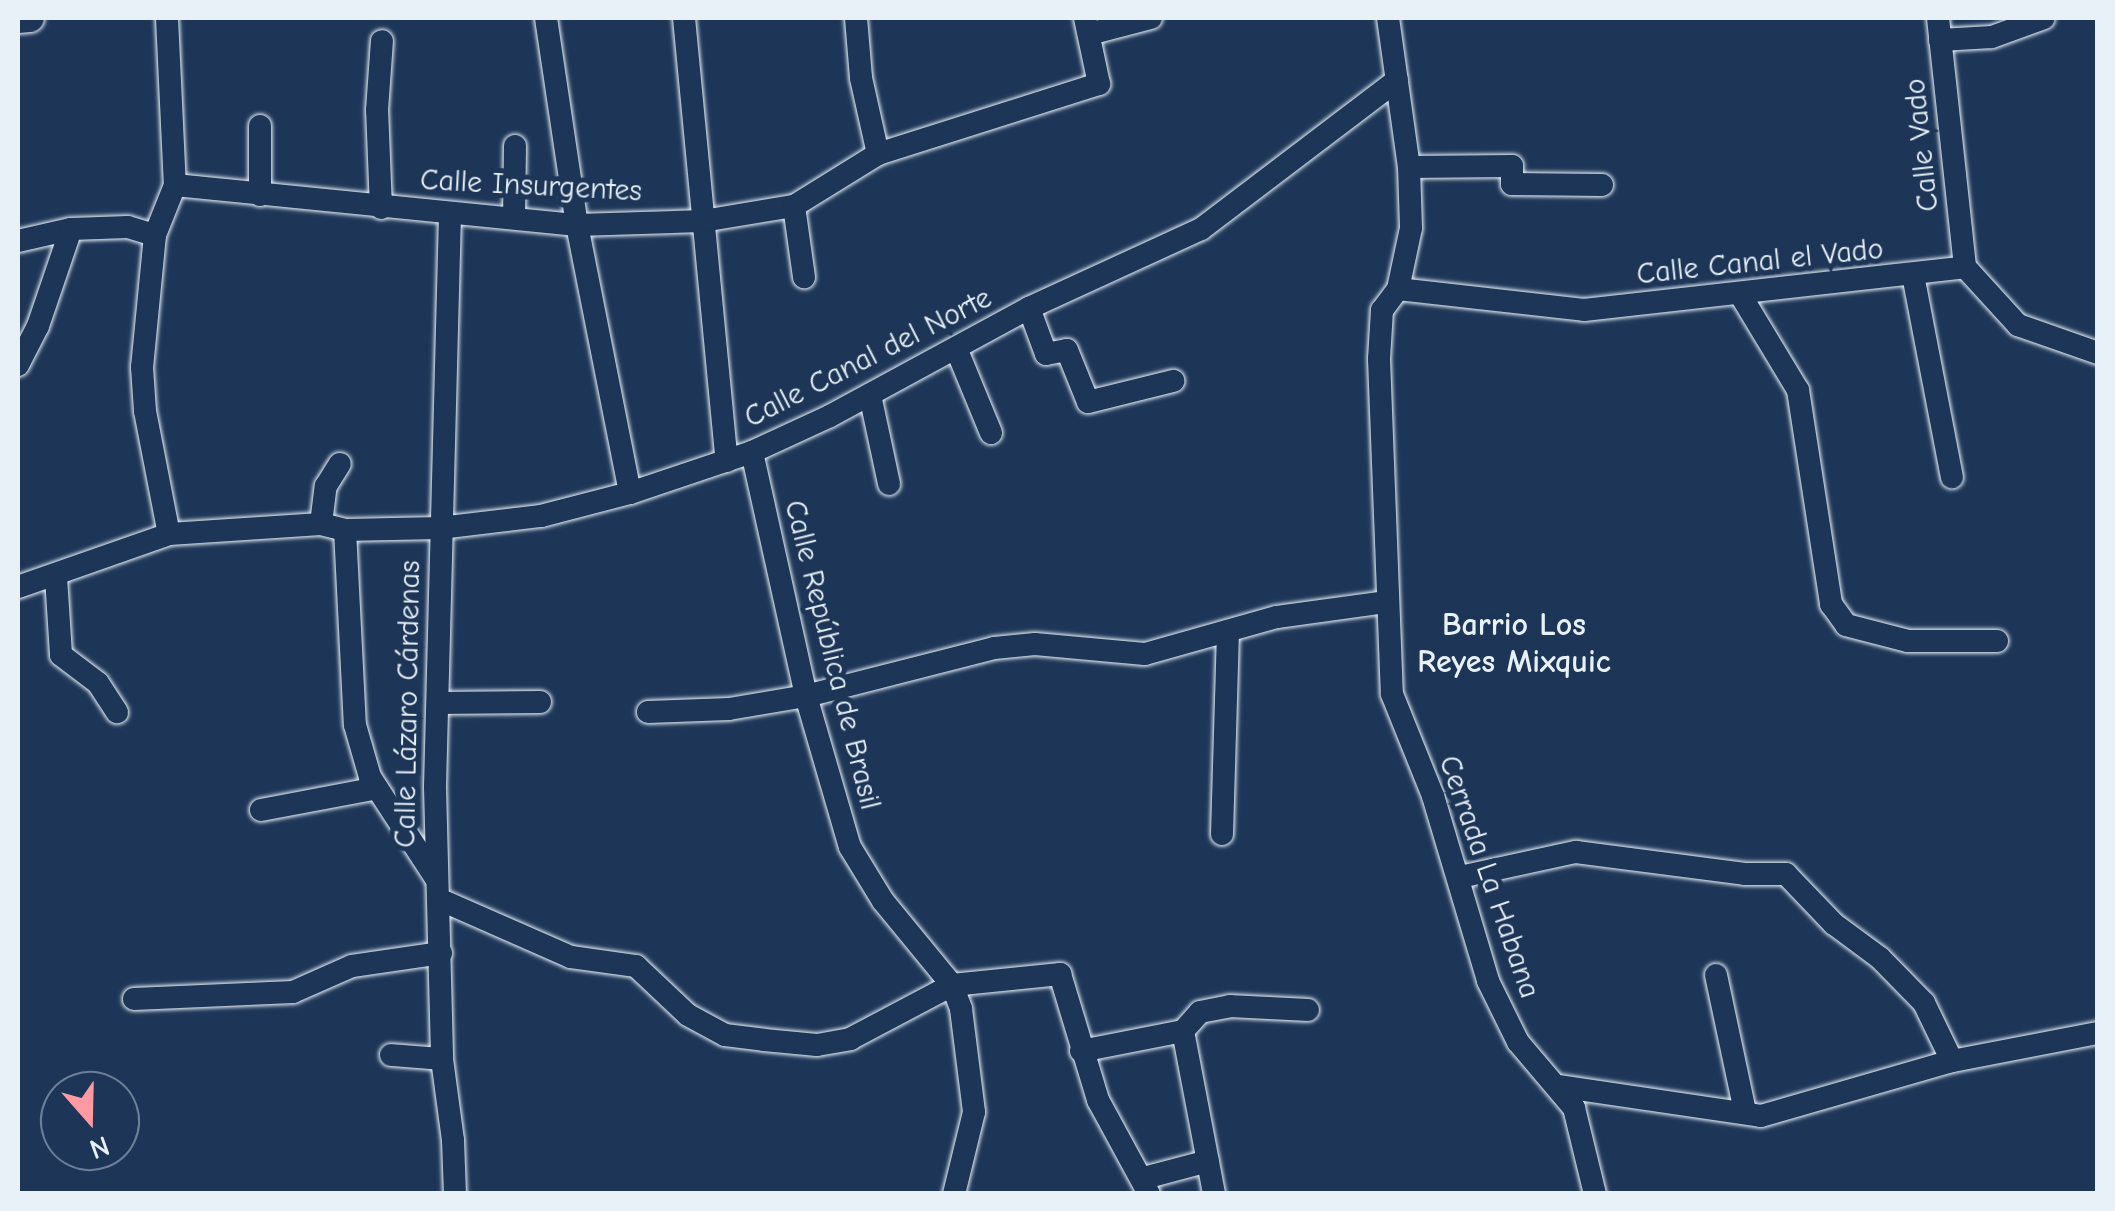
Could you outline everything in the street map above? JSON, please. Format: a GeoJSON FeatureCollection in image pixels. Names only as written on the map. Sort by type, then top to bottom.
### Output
{"type":"FeatureCollection","features":[{"type":"Feature","properties":{"kind":"main road"},"geometry":{"type":"LineString","coordinates":[[18,19],[30,18]]}},
{"type":"Feature","properties":{"kind":"street"},"geometry":{"type":"LineString","coordinates":[[167,18],[175,185],[154,235],[142,367],[146,411],[169,534]]}},
{"type":"Feature","properties":{"kind":"street"},"geometry":{"type":"LineString","coordinates":[[546,18],[577,225],[630,492]]}},
{"type":"Feature","properties":{"kind":"street"},"geometry":{"type":"LineString","coordinates":[[684,18],[727,461]]}},
{"type":"Feature","properties":{"kind":"street"},"geometry":{"type":"LineString","coordinates":[[856,18],[861,78],[878,154]]}},
{"type":"Feature","properties":{"kind":"street"},"geometry":{"type":"LineString","coordinates":[[1088,26],[1151,18]]}},
{"type":"Feature","properties":{"kind":"street","name":"Cerrada La Habana"},"geometry":{"type":"LineString","coordinates":[[1388,18],[1409,168],[1411,228],[1398,289],[1382,310],[1379,360],[1392,694],[1460,877],[1488,981],[1518,1042],[1574,1108],[1595,1194]]}},
{"type":"Feature","properties":{"kind":"street"},"geometry":{"type":"LineString","coordinates":[[1939,29],[1992,37],[2044,18]]}},
{"type":"Feature","properties":{"kind":"street","name":"Calle Insurgentes"},"geometry":{"type":"LineString","coordinates":[[175,185],[577,225],[702,221],[794,206],[878,154],[1099,84],[1088,26]]}},
{"type":"Feature","properties":{"kind":"street","name":"Calle Vado"},"geometry":{"type":"LineString","coordinates":[[1939,29],[1965,267]]}},
{"type":"Feature","properties":{"kind":"street"},"geometry":{"type":"LineString","coordinates":[[381,208],[377,110],[382,40]]}},
{"type":"Feature","properties":{"kind":"street","name":"Calle Canal del Norte"},"geometry":{"type":"LineString","coordinates":[[18,588],[169,534],[320,524],[345,530],[440,528],[541,516],[752,452],[1029,308],[1201,229],[1398,80]]}},
{"type":"Feature","properties":{"kind":"street"},"geometry":{"type":"LineString","coordinates":[[260,126],[260,195]]}},
{"type":"Feature","properties":{"kind":"street"},"geometry":{"type":"LineString","coordinates":[[514,218],[515,146]]}},
{"type":"Feature","properties":{"kind":"street"},"geometry":{"type":"LineString","coordinates":[[1409,168],[1512,166],[1512,184],[1602,185]]}},
{"type":"Feature","properties":{"kind":"street"},"geometry":{"type":"LineString","coordinates":[[794,206],[804,277]]}},
{"type":"Feature","properties":{"kind":"street","name":"Calle Lázaro Cárdenas"},"geometry":{"type":"LineString","coordinates":[[450,214],[440,528],[439,890],[442,1059],[453,1140],[454,1194]]}},
{"type":"Feature","properties":{"kind":"street"},"geometry":{"type":"LineString","coordinates":[[18,241],[71,229],[128,226],[154,235]]}},
{"type":"Feature","properties":{"kind":"street"},"geometry":{"type":"LineString","coordinates":[[21,358],[38,326],[71,229]]}},
{"type":"Feature","properties":{"kind":"street"},"geometry":{"type":"LineString","coordinates":[[1965,267],[2018,325],[2098,353]]}},
{"type":"Feature","properties":{"kind":"street","name":"Calle Canal el Vado"},"geometry":{"type":"LineString","coordinates":[[1398,289],[1584,310],[1913,276],[1965,267]]}},
{"type":"Feature","properties":{"kind":"street"},"geometry":{"type":"LineString","coordinates":[[1913,276],[1952,477]]}},
{"type":"Feature","properties":{"kind":"street"},"geometry":{"type":"LineString","coordinates":[[1740,294],[1798,390],[1832,604],[1846,625],[1908,641],[1998,640]]}},
{"type":"Feature","properties":{"kind":"street"},"geometry":{"type":"LineString","coordinates":[[1029,308],[1046,354],[1067,350],[1088,402],[1173,381]]}},
{"type":"Feature","properties":{"kind":"street"},"geometry":{"type":"LineString","coordinates":[[956,348],[991,432]]}},
{"type":"Feature","properties":{"kind":"street"},"geometry":{"type":"LineString","coordinates":[[870,394],[889,484]]}},
{"type":"Feature","properties":{"kind":"street","name":"Calle República de Brasil"},"geometry":{"type":"LineString","coordinates":[[752,452],[806,696],[850,847],[883,901],[952,985],[961,1009],[974,1112],[954,1194]]}},
{"type":"Feature","properties":{"kind":"street"},"geometry":{"type":"LineString","coordinates":[[320,524],[326,486],[340,464]]}},
{"type":"Feature","properties":{"kind":"street"},"geometry":{"type":"LineString","coordinates":[[345,530],[350,688],[363,758],[439,890],[571,957],[636,966],[688,1015],[725,1035],[817,1046],[850,1038],[952,985],[1060,974],[1098,1100],[1147,1186],[1208,1162]]}},
{"type":"Feature","properties":{"kind":"street"},"geometry":{"type":"LineString","coordinates":[[56,577],[61,654],[98,683],[117,712]]}},
{"type":"Feature","properties":{"kind":"street"},"geometry":{"type":"LineString","coordinates":[[648,712],[729,709],[806,696],[994,648],[1035,644],[1145,654],[1277,617],[1386,602]]}},
{"type":"Feature","properties":{"kind":"street"},"geometry":{"type":"LineString","coordinates":[[1222,834],[1228,631]]}},
{"type":"Feature","properties":{"kind":"street"},"geometry":{"type":"LineString","coordinates":[[439,703],[540,702]]}},
{"type":"Feature","properties":{"kind":"street"},"geometry":{"type":"LineString","coordinates":[[260,810],[377,788]]}},
{"type":"Feature","properties":{"kind":"street"},"geometry":{"type":"LineString","coordinates":[[1460,877],[1576,852],[1745,874],[1786,874],[1834,924],[1880,958],[1924,1003],[1952,1061]]}},
{"type":"Feature","properties":{"kind":"street"},"geometry":{"type":"LineString","coordinates":[[134,999],[292,992],[352,966],[441,953]]}},
{"type":"Feature","properties":{"kind":"street"},"geometry":{"type":"LineString","coordinates":[[1716,975],[1744,1112]]}},
{"type":"Feature","properties":{"kind":"street"},"geometry":{"type":"LineString","coordinates":[[1081,1051],[1183,1032],[1200,1012],[1230,1006],[1308,1010]]}},
{"type":"Feature","properties":{"kind":"street"},"geometry":{"type":"LineString","coordinates":[[1183,1032],[1214,1194]]}},
{"type":"Feature","properties":{"kind":"street"},"geometry":{"type":"LineString","coordinates":[[1558,1086],[1776,1114],[1952,1061],[2098,1033]]}},
{"type":"Feature","properties":{"kind":"street"},"geometry":{"type":"LineString","coordinates":[[391,1055],[442,1059]]}},
{"type":"Feature","properties":{"kind":"district","name":"Barrio Los Reyes Mixquic"},"geometry":{"type":"Point","coordinates":[1514,644]}}]}
